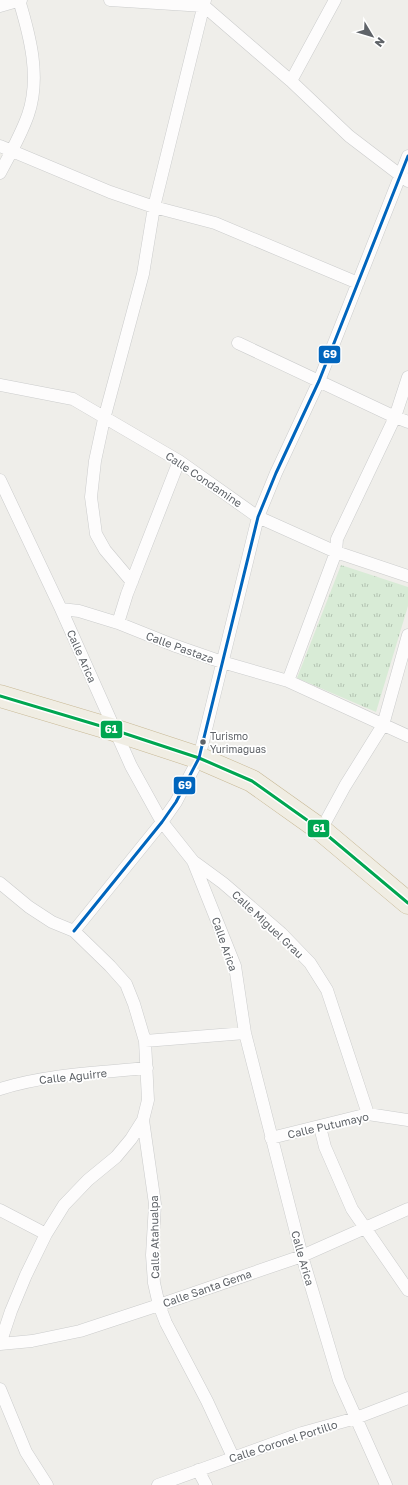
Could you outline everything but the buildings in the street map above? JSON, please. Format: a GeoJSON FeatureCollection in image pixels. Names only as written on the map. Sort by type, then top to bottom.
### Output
{"type":"FeatureCollection","features":[{"type":"Feature","properties":{"kind":"highway"},"geometry":{"type":"LineString","coordinates":[[0,696],[114,730],[200,758],[252,781],[321,830],[408,903]]}},
{"type":"Feature","properties":{"kind":"street"},"geometry":{"type":"LineString","coordinates":[[0,6],[20,0],[31,41],[33,82],[28,114],[0,173]]}},
{"type":"Feature","properties":{"kind":"street"},"geometry":{"type":"LineString","coordinates":[[110,0],[205,3],[349,136],[404,178]]}},
{"type":"Feature","properties":{"kind":"street"},"geometry":{"type":"LineString","coordinates":[[291,81],[335,0]]}},
{"type":"Feature","properties":{"kind":"street"},"geometry":{"type":"LineString","coordinates":[[132,582],[105,550],[96,534],[92,518],[91,497],[104,419],[143,274],[154,207],[205,3]]}},
{"type":"Feature","properties":{"kind":"street"},"geometry":{"type":"LineString","coordinates":[[0,146],[110,192],[154,207],[215,223],[358,283]]}},
{"type":"Feature","properties":{"kind":"street"},"geometry":{"type":"LineString","coordinates":[[74,931],[162,822],[176,802],[200,758],[258,517],[276,473],[320,381],[358,283],[404,178],[408,156]]}},
{"type":"Feature","properties":{"kind":"street"},"geometry":{"type":"LineString","coordinates":[[238,344],[408,422]]}},
{"type":"Feature","properties":{"kind":"street"},"geometry":{"type":"LineString","coordinates":[[288,681],[336,552],[337,539],[395,417],[408,378]]}},
{"type":"Feature","properties":{"kind":"street","name":"Calle Condamine"},"geometry":{"type":"LineString","coordinates":[[0,385],[73,399],[104,419],[179,461],[258,517],[336,552],[408,576]]}},
{"type":"Feature","properties":{"kind":"street"},"geometry":{"type":"LineString","coordinates":[[118,623],[132,582],[179,461]]}},
{"type":"Feature","properties":{"kind":"street","name":"Calle Arica"},"geometry":{"type":"LineString","coordinates":[[0,480],[131,766],[162,822],[192,861],[235,966],[245,1033],[302,1256],[339,1380],[386,1485]]}},
{"type":"Feature","properties":{"kind":"street","name":"Calle Pastaza"},"geometry":{"type":"LineString","coordinates":[[60,609],[79,611],[118,623],[173,645],[222,662],[288,681],[408,736]]}},
{"type":"Feature","properties":{"kind":"street"},"geometry":{"type":"LineString","coordinates":[[321,830],[345,786],[383,725],[408,635]]}},
{"type":"Feature","properties":{"kind":"street","name":"Calle Miguel Grau"},"geometry":{"type":"LineString","coordinates":[[192,861],[222,883],[281,933],[310,963],[327,990],[368,1114]]}},
{"type":"Feature","properties":{"kind":"street"},"geometry":{"type":"LineString","coordinates":[[0,1344],[11,1311],[46,1234],[64,1205],[88,1180],[116,1157],[131,1140],[143,1120],[148,1100],[145,1041],[134,1004],[126,984],[74,931],[52,922],[1,886]]}},
{"type":"Feature","properties":{"kind":"street"},"geometry":{"type":"LineString","coordinates":[[145,1041],[245,1033]]}},
{"type":"Feature","properties":{"kind":"street","name":"Calle Aguirre"},"geometry":{"type":"LineString","coordinates":[[0,1089],[21,1082],[147,1068]]}},
{"type":"Feature","properties":{"kind":"street","name":"Calle Putumayo"},"geometry":{"type":"LineString","coordinates":[[271,1138],[368,1114],[408,1120]]}},
{"type":"Feature","properties":{"kind":"street","name":"Calle Atahualpa"},"geometry":{"type":"LineString","coordinates":[[143,1120],[154,1204],[152,1255],[154,1282],[159,1305],[166,1323],[207,1401],[233,1457]]}},
{"type":"Feature","properties":{"kind":"street"},"geometry":{"type":"LineString","coordinates":[[320,1127],[325,1147],[352,1209],[408,1290]]}},
{"type":"Feature","properties":{"kind":"street"},"geometry":{"type":"LineString","coordinates":[[0,1210],[46,1234]]}},
{"type":"Feature","properties":{"kind":"street","name":"Calle Santa Gema"},"geometry":{"type":"LineString","coordinates":[[0,1344],[32,1341],[80,1331],[302,1256],[408,1210]]}},
{"type":"Feature","properties":{"kind":"street"},"geometry":{"type":"LineString","coordinates":[[0,1389],[26,1452],[47,1485]]}},
{"type":"Feature","properties":{"kind":"street","name":"Calle Coronel Portillo"},"geometry":{"type":"LineString","coordinates":[[158,1485],[302,1433],[356,1418],[408,1398]]}},
{"type":"Feature","properties":{"kind":"street"},"geometry":{"type":"LineString","coordinates":[[198,1470],[206,1485]]}},
{"type":"Feature","properties":{"kind":"green space"},"geometry":{"type":"Polygon","coordinates":[[[341,565],[408,587],[408,606],[376,712],[297,678],[341,565]]]}},
{"type":"Feature","properties":{"kind":"transit line","name":"69"},"geometry":{"type":"LineString","coordinates":[[74,931],[162,822],[176,802],[199,758],[258,517],[276,473],[319,381],[408,156]]}},
{"type":"Feature","properties":{"kind":"transit line","name":"61"},"geometry":{"type":"LineString","coordinates":[[0,696],[114,730],[199,758],[252,781],[321,830],[408,903]]}},
{"type":"Feature","properties":{"kind":"place","name":"Turismo Yurimaguas"},"geometry":{"type":"Point","coordinates":[203,742]}}]}
